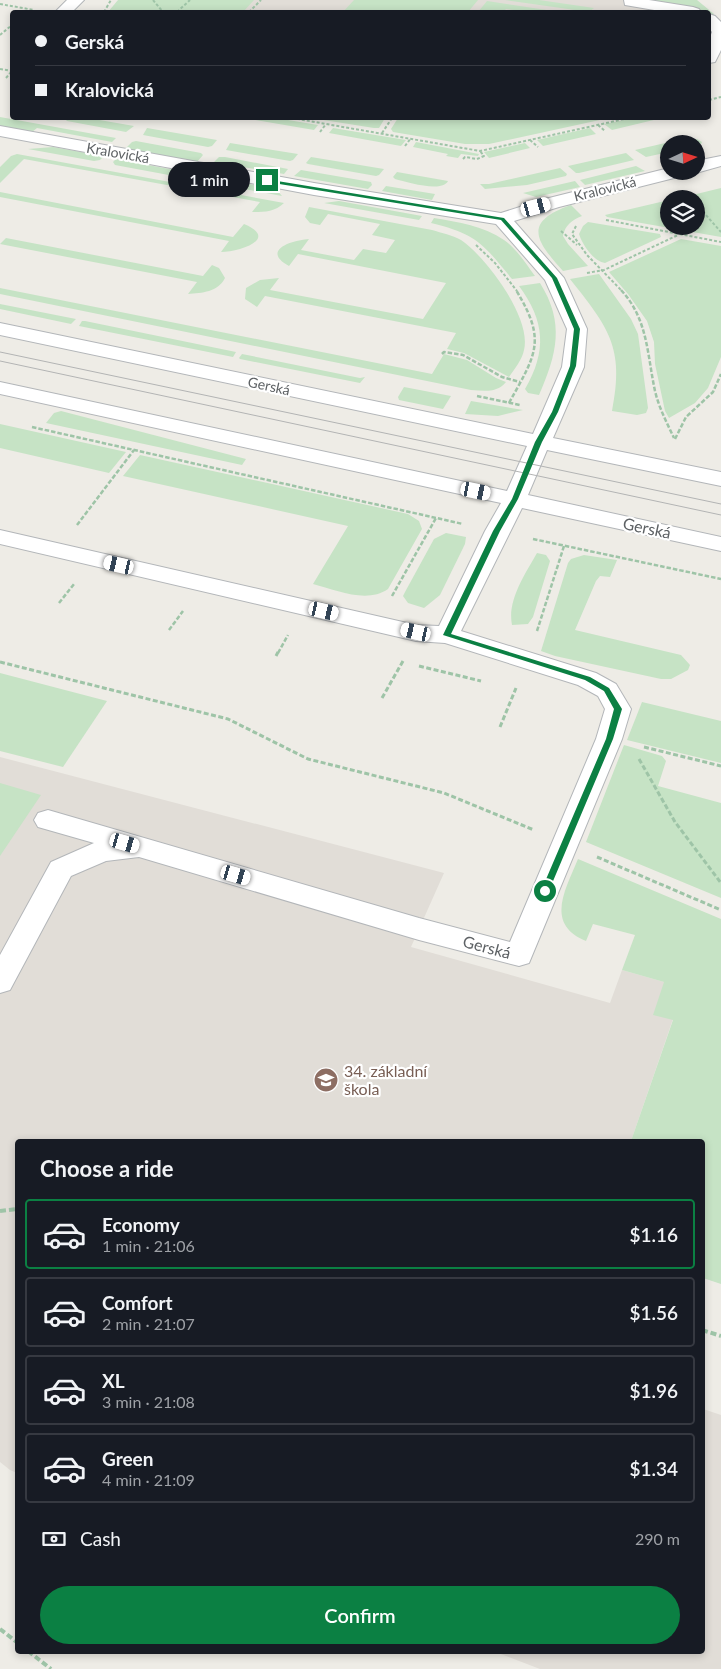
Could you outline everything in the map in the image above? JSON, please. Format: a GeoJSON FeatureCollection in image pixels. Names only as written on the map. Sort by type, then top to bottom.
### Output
{"type":"FeatureCollection","features":[{"type":"Feature","properties":{"kind":"street"},"geometry":{"type":"LineString","coordinates":[[64,10],[76,0]]}},
{"type":"Feature","properties":{"kind":"street"},"geometry":{"type":"LineString","coordinates":[[632,0],[631,2],[681,10]]}},
{"type":"Feature","properties":{"kind":"street"},"geometry":{"type":"LineString","coordinates":[[711,21],[721,32],[711,54]]}},
{"type":"Feature","properties":{"kind":"street","name":"Kralovická"},"geometry":{"type":"LineString","coordinates":[[7,138],[502,219],[572,197],[660,176]]}},
{"type":"Feature","properties":{"kind":"street"},"geometry":{"type":"LineString","coordinates":[[705,165],[721,161]]}},
{"type":"Feature","properties":{"kind":"street"},"geometry":{"type":"LineString","coordinates":[[447,635],[497,531],[515,499],[539,442],[555,412],[573,366],[577,329],[554,278],[502,219]]}},
{"type":"Feature","properties":{"kind":"street","name":"Gerská"},"geometry":{"type":"LineString","coordinates":[[0,329],[721,479]]}},
{"type":"Feature","properties":{"kind":"street","name":"Gerská"},"geometry":{"type":"LineString","coordinates":[[0,388],[721,544]]}},
{"type":"Feature","properties":{"kind":"street","name":"Gerská"},"geometry":{"type":"LineString","coordinates":[[0,537],[425,635],[447,635],[588,678],[607,690],[618,709],[609,739],[519,955],[419,929],[144,848]]}},
{"type":"Feature","properties":{"kind":"street"},"geometry":{"type":"LineString","coordinates":[[48,820],[144,848]]}},
{"type":"Feature","properties":{"kind":"street"},"geometry":{"type":"LineString","coordinates":[[0,982],[61,869],[102,851],[144,848]]}},
{"type":"Feature","properties":{"kind":"path"},"geometry":{"type":"LineString","coordinates":[[153,0],[161,10]]}},
{"type":"Feature","properties":{"kind":"path"},"geometry":{"type":"LineString","coordinates":[[180,10],[190,0]]}},
{"type":"Feature","properties":{"kind":"path"},"geometry":{"type":"LineString","coordinates":[[251,10],[260,0]]}},
{"type":"Feature","properties":{"kind":"path"},"geometry":{"type":"LineString","coordinates":[[0,4],[36,10]]}},
{"type":"Feature","properties":{"kind":"path"},"geometry":{"type":"LineString","coordinates":[[0,36],[10,27]]}},
{"type":"Feature","properties":{"kind":"path"},"geometry":{"type":"LineString","coordinates":[[6,78],[10,73]]}},
{"type":"Feature","properties":{"kind":"path"},"geometry":{"type":"LineString","coordinates":[[304,120],[480,151],[620,120]]}},
{"type":"Feature","properties":{"kind":"path"},"geometry":{"type":"LineString","coordinates":[[382,133],[391,120]]}},
{"type":"Feature","properties":{"kind":"path"},"geometry":{"type":"LineString","coordinates":[[320,132],[327,124]]}},
{"type":"Feature","properties":{"kind":"path"},"geometry":{"type":"LineString","coordinates":[[597,125],[605,131]]}},
{"type":"Feature","properties":{"kind":"path"},"geometry":{"type":"LineString","coordinates":[[405,146],[411,138]]}},
{"type":"Feature","properties":{"kind":"path"},"geometry":{"type":"LineString","coordinates":[[530,140],[538,147]]}},
{"type":"Feature","properties":{"kind":"path"},"geometry":{"type":"LineString","coordinates":[[463,158],[484,156],[480,151]]}},
{"type":"Feature","properties":{"kind":"path"},"geometry":{"type":"LineString","coordinates":[[572,197],[590,217]]}},
{"type":"Feature","properties":{"kind":"path"},"geometry":{"type":"LineString","coordinates":[[705,214],[721,232]]}},
{"type":"Feature","properties":{"kind":"path"},"geometry":{"type":"LineString","coordinates":[[660,231],[590,217],[578,222],[572,234],[579,247],[604,270],[623,292],[637,313],[646,332],[658,403],[675,439],[686,417],[713,392],[721,374]]}},
{"type":"Feature","properties":{"kind":"path"},"geometry":{"type":"LineString","coordinates":[[554,278],[604,270],[678,235],[721,242]]}},
{"type":"Feature","properties":{"kind":"path"},"geometry":{"type":"LineString","coordinates":[[473,242],[487,253],[515,286],[531,318],[536,342],[528,368],[509,402]]}},
{"type":"Feature","properties":{"kind":"path"},"geometry":{"type":"LineString","coordinates":[[442,354],[444,352],[462,355],[502,377],[520,382]]}},
{"type":"Feature","properties":{"kind":"path"},"geometry":{"type":"LineString","coordinates":[[29,426],[436,518],[721,579]]}},
{"type":"Feature","properties":{"kind":"path"},"geometry":{"type":"LineString","coordinates":[[57,551],[134,450]]}},
{"type":"Feature","properties":{"kind":"path"},"geometry":{"type":"LineString","coordinates":[[389,604],[436,518]]}},
{"type":"Feature","properties":{"kind":"path"},"geometry":{"type":"LineString","coordinates":[[59,603],[74,584]]}},
{"type":"Feature","properties":{"kind":"path"},"geometry":{"type":"LineString","coordinates":[[170,630],[183,610]]}},
{"type":"Feature","properties":{"kind":"path"},"geometry":{"type":"LineString","coordinates":[[0,662],[228,719],[308,758],[444,793],[721,910]]}},
{"type":"Feature","properties":{"kind":"path"},"geometry":{"type":"LineString","coordinates":[[635,753],[675,822],[721,883]]}},
{"type":"Feature","properties":{"kind":"path"},"geometry":{"type":"LineString","coordinates":[[666,753],[721,766]]}},
{"type":"Feature","properties":{"kind":"path"},"geometry":{"type":"LineString","coordinates":[[0,1211],[15,1209]]}},
{"type":"Feature","properties":{"kind":"path"},"geometry":{"type":"LineString","coordinates":[[705,1331],[721,1336]]}},
{"type":"Feature","properties":{"kind":"path"},"geometry":{"type":"LineString","coordinates":[[0,1629],[15,1641]]}},
{"type":"Feature","properties":{"kind":"path"},"geometry":{"type":"LineString","coordinates":[[32,1654],[51,1669]]}},
{"type":"Feature","properties":{"kind":"shaded area"},"geometry":{"type":"Polygon","coordinates":[[[199,0],[656,0],[651,10],[188,10],[199,0]]]}},
{"type":"Feature","properties":{"kind":"shaded area","name":"34. základní škola"},"geometry":{"type":"Polygon","coordinates":[[[0,757],[444,873],[411,947],[610,1003],[622,970],[664,982],[673,1019],[632,1139],[15,1139],[15,1472],[0,1462],[0,757]]]}},
{"type":"Feature","properties":{"kind":"shaded area"},"geometry":{"type":"Polygon","coordinates":[[[705,1410],[721,1415],[721,1669],[540,1669],[501,1654],[705,1654],[705,1410]]]}},
{"type":"Feature","properties":{"kind":"green space"},"geometry":{"type":"Polygon","coordinates":[[[118,0],[254,0],[245,10],[110,10],[118,0]]]}},
{"type":"Feature","properties":{"kind":"green space"},"geometry":{"type":"Polygon","coordinates":[[[354,0],[478,0],[470,10],[345,10],[354,0]]]}},
{"type":"Feature","properties":{"kind":"green space"},"geometry":{"type":"Polygon","coordinates":[[[505,0],[539,0],[594,8],[592,10],[575,10],[505,0]]]}},
{"type":"Feature","properties":{"kind":"green space"},"geometry":{"type":"Polygon","coordinates":[[[647,0],[697,0],[709,10],[699,10],[647,0]]]}},
{"type":"Feature","properties":{"kind":"green space"},"geometry":{"type":"Polygon","coordinates":[[[487,1],[547,10],[506,9],[480,10],[487,1]]]}},
{"type":"Feature","properties":{"kind":"green space"},"geometry":{"type":"Polygon","coordinates":[[[0,117],[116,138],[112,142],[37,128],[32,132],[0,127],[0,117]]]}},
{"type":"Feature","properties":{"kind":"green space"},"geometry":{"type":"Polygon","coordinates":[[[100,120],[134,126],[126,132],[67,121],[100,120]]]}},
{"type":"Feature","properties":{"kind":"green space"},"geometry":{"type":"Polygon","coordinates":[[[255,120],[288,120],[318,125],[314,130],[255,120]]]}},
{"type":"Feature","properties":{"kind":"green space"},"geometry":{"type":"Polygon","coordinates":[[[324,120],[384,120],[379,128],[324,120]]]}},
{"type":"Feature","properties":{"kind":"green space"},"geometry":{"type":"Polygon","coordinates":[[[397,120],[600,120],[489,144],[465,144],[393,132],[391,129],[397,120]]]}},
{"type":"Feature","properties":{"kind":"green space"},"geometry":{"type":"Polygon","coordinates":[[[625,120],[654,120],[612,130],[604,124],[625,120]]]}},
{"type":"Feature","properties":{"kind":"green space"},"geometry":{"type":"Polygon","coordinates":[[[147,128],[217,140],[212,146],[208,147],[143,135],[147,128]]]}},
{"type":"Feature","properties":{"kind":"green space"},"geometry":{"type":"Polygon","coordinates":[[[333,128],[406,140],[401,146],[329,133],[333,128]]]}},
{"type":"Feature","properties":{"kind":"green space"},"geometry":{"type":"Polygon","coordinates":[[[590,128],[596,134],[543,146],[537,140],[590,128]]]}},
{"type":"Feature","properties":{"kind":"green space"},"geometry":{"type":"Polygon","coordinates":[[[136,141],[201,153],[203,155],[197,162],[125,149],[132,142],[136,141]]]}},
{"type":"Feature","properties":{"kind":"green space"},"geometry":{"type":"Polygon","coordinates":[[[416,142],[479,154],[478,156],[461,154],[458,158],[446,156],[448,154],[413,147],[416,142]]]}},
{"type":"Feature","properties":{"kind":"green space"},"geometry":{"type":"Polygon","coordinates":[[[230,143],[298,154],[290,161],[226,150],[230,143]]]}},
{"type":"Feature","properties":{"kind":"green space"},"geometry":{"type":"Polygon","coordinates":[[[525,143],[530,148],[489,158],[484,152],[525,143]]]}},
{"type":"Feature","properties":{"kind":"green space"},"geometry":{"type":"Polygon","coordinates":[[[660,144],[660,154],[646,157],[635,150],[660,144]]]}},
{"type":"Feature","properties":{"kind":"green space"},"geometry":{"type":"Polygon","coordinates":[[[53,147],[104,156],[100,160],[94,161],[28,149],[53,147]]]}},
{"type":"Feature","properties":{"kind":"green space"},"geometry":{"type":"Polygon","coordinates":[[[626,153],[634,160],[579,173],[576,173],[568,166],[626,153]]]}},
{"type":"Feature","properties":{"kind":"green space"},"geometry":{"type":"Polygon","coordinates":[[[17,154],[284,203],[273,210],[252,212],[260,202],[24,159],[0,183],[0,167],[11,156],[17,154]]]}},
{"type":"Feature","properties":{"kind":"green space"},"geometry":{"type":"Polygon","coordinates":[[[219,157],[288,169],[284,174],[214,162],[219,157]]]}},
{"type":"Feature","properties":{"kind":"green space"},"geometry":{"type":"Polygon","coordinates":[[[311,157],[384,169],[376,176],[306,163],[311,157]]]}},
{"type":"Feature","properties":{"kind":"green space"},"geometry":{"type":"Polygon","coordinates":[[[116,159],[271,188],[277,190],[282,196],[115,165],[113,162],[116,159]]]}},
{"type":"Feature","properties":{"kind":"green space"},"geometry":{"type":"Polygon","coordinates":[[[636,166],[645,171],[585,185],[580,180],[636,166]]]}},
{"type":"Feature","properties":{"kind":"green space"},"geometry":{"type":"Polygon","coordinates":[[[560,168],[567,174],[566,176],[527,185],[485,189],[480,184],[489,184],[560,168]]]}},
{"type":"Feature","properties":{"kind":"green space"},"geometry":{"type":"Polygon","coordinates":[[[301,170],[371,182],[372,185],[368,189],[294,176],[301,170]]]}},
{"type":"Feature","properties":{"kind":"green space"},"geometry":{"type":"Polygon","coordinates":[[[397,172],[448,181],[439,186],[424,186],[395,179],[393,177],[397,172]]]}},
{"type":"Feature","properties":{"kind":"green space"},"geometry":{"type":"Polygon","coordinates":[[[575,181],[580,187],[536,197],[523,193],[575,181]]]}},
{"type":"Feature","properties":{"kind":"green space"},"geometry":{"type":"Polygon","coordinates":[[[386,186],[435,194],[432,200],[382,191],[386,186]]]}},
{"type":"Feature","properties":{"kind":"green space"},"geometry":{"type":"Polygon","coordinates":[[[721,188],[721,237],[705,234],[705,192],[721,188]]]}},
{"type":"Feature","properties":{"kind":"green space"},"geometry":{"type":"Polygon","coordinates":[[[0,192],[233,237],[244,224],[258,235],[253,244],[237,250],[221,252],[229,241],[0,197],[0,192]]]}},
{"type":"Feature","properties":{"kind":"green space"},"geometry":{"type":"Polygon","coordinates":[[[339,201],[422,216],[419,220],[324,203],[339,201]]]}},
{"type":"Feature","properties":{"kind":"green space"},"geometry":{"type":"Polygon","coordinates":[[[660,202],[660,226],[607,217],[605,215],[660,202]]]}},
{"type":"Feature","properties":{"kind":"green space"},"geometry":{"type":"Polygon","coordinates":[[[571,205],[582,216],[570,223],[565,229],[563,236],[588,266],[563,271],[546,250],[539,233],[540,225],[545,218],[555,211],[571,205]]]}},
{"type":"Feature","properties":{"kind":"green space"},"geometry":{"type":"Polygon","coordinates":[[[309,207],[432,230],[458,238],[471,248],[483,260],[505,289],[521,322],[525,337],[524,350],[520,361],[509,377],[464,353],[447,349],[456,333],[265,296],[257,307],[245,299],[246,288],[260,280],[279,278],[270,290],[423,319],[446,283],[298,254],[289,266],[281,260],[278,251],[295,241],[309,239],[301,250],[354,260],[363,249],[386,253],[395,240],[372,235],[380,224],[328,214],[320,225],[310,223],[305,217],[309,207]]]}},
{"type":"Feature","properties":{"kind":"green space"},"geometry":{"type":"Polygon","coordinates":[[[434,218],[470,225],[496,235],[513,248],[535,276],[512,279],[494,257],[478,242],[459,231],[431,223],[434,218]]]}},
{"type":"Feature","properties":{"kind":"green space"},"geometry":{"type":"Polygon","coordinates":[[[588,222],[660,234],[661,237],[605,263],[592,256],[585,247],[579,234],[583,226],[588,222]]]}},
{"type":"Feature","properties":{"kind":"green space"},"geometry":{"type":"Polygon","coordinates":[[[6,238],[203,276],[212,265],[219,268],[225,278],[214,289],[188,294],[197,282],[0,244],[6,238]]]}},
{"type":"Feature","properties":{"kind":"green space"},"geometry":{"type":"Polygon","coordinates":[[[681,239],[721,246],[721,357],[708,388],[695,403],[669,418],[665,411],[655,364],[654,342],[647,321],[628,294],[609,272],[681,239]]]}},
{"type":"Feature","properties":{"kind":"green space"},"geometry":{"type":"Polygon","coordinates":[[[599,274],[631,319],[638,334],[648,408],[646,413],[637,415],[612,411],[616,370],[610,339],[594,311],[570,279],[599,274]]]}},
{"type":"Feature","properties":{"kind":"green space"},"geometry":{"type":"Polygon","coordinates":[[[540,283],[553,312],[556,339],[550,366],[539,395],[528,393],[525,389],[537,362],[540,336],[534,312],[519,286],[540,283]]]}},
{"type":"Feature","properties":{"kind":"green space"},"geometry":{"type":"Polygon","coordinates":[[[0,288],[432,374],[444,354],[467,360],[506,382],[495,390],[471,390],[0,294],[0,288]]]}},
{"type":"Feature","properties":{"kind":"green space"},"geometry":{"type":"Polygon","coordinates":[[[0,304],[76,319],[71,324],[0,309],[0,304]]]}},
{"type":"Feature","properties":{"kind":"green space"},"geometry":{"type":"Polygon","coordinates":[[[82,321],[236,352],[233,357],[79,326],[82,321]]]}},
{"type":"Feature","properties":{"kind":"green space"},"geometry":{"type":"Polygon","coordinates":[[[242,354],[360,378],[365,377],[360,383],[240,359],[242,354]]]}},
{"type":"Feature","properties":{"kind":"green space"},"geometry":{"type":"Polygon","coordinates":[[[404,387],[451,396],[443,409],[399,400],[398,397],[404,387]]]}},
{"type":"Feature","properties":{"kind":"green space"},"geometry":{"type":"Polygon","coordinates":[[[471,401],[523,410],[498,416],[465,414],[471,401]]]}},
{"type":"Feature","properties":{"kind":"green space"},"geometry":{"type":"Polygon","coordinates":[[[61,411],[246,459],[242,465],[46,423],[54,413],[61,411]]]}},
{"type":"Feature","properties":{"kind":"green space"},"geometry":{"type":"Polygon","coordinates":[[[0,424],[126,452],[109,473],[0,448],[0,424]]]}},
{"type":"Feature","properties":{"kind":"green space"},"geometry":{"type":"Polygon","coordinates":[[[140,455],[408,514],[419,521],[422,529],[388,589],[380,593],[361,596],[341,592],[313,584],[348,526],[123,476],[140,455]]]}},
{"type":"Feature","properties":{"kind":"green space"},"geometry":{"type":"Polygon","coordinates":[[[446,533],[466,537],[465,544],[440,595],[424,608],[408,603],[403,596],[405,592],[434,539],[446,533]]]}},
{"type":"Feature","properties":{"kind":"green space"},"geometry":{"type":"Polygon","coordinates":[[[537,553],[546,555],[550,561],[533,617],[528,624],[512,625],[512,607],[518,588],[537,553]]]}},
{"type":"Feature","properties":{"kind":"green space"},"geometry":{"type":"Polygon","coordinates":[[[584,555],[617,560],[610,577],[600,576],[596,581],[575,630],[681,655],[690,665],[688,670],[671,679],[661,679],[555,656],[541,651],[568,563],[571,559],[584,555]]]}},
{"type":"Feature","properties":{"kind":"green space"},"geometry":{"type":"Polygon","coordinates":[[[0,673],[107,701],[63,767],[0,751],[0,673]]]}},
{"type":"Feature","properties":{"kind":"green space"},"geometry":{"type":"Polygon","coordinates":[[[642,702],[721,721],[721,763],[627,740],[642,702]]]}},
{"type":"Feature","properties":{"kind":"green space"},"geometry":{"type":"Polygon","coordinates":[[[624,745],[662,756],[666,761],[658,786],[721,803],[721,898],[586,842],[624,745]]]}},
{"type":"Feature","properties":{"kind":"green space"},"geometry":{"type":"Polygon","coordinates":[[[0,783],[41,795],[0,856],[0,783]]]}},
{"type":"Feature","properties":{"kind":"green space"},"geometry":{"type":"Polygon","coordinates":[[[578,859],[721,919],[721,1284],[705,1279],[705,1139],[632,1139],[673,1020],[653,1015],[664,982],[622,970],[635,935],[593,924],[586,941],[573,934],[565,925],[562,915],[564,894],[578,859]]]}},
{"type":"Feature","properties":{"kind":"tram line"},"geometry":{"type":"LineString","coordinates":[[0,352],[721,504]]}},
{"type":"Feature","properties":{"kind":"tram line"},"geometry":{"type":"LineString","coordinates":[[0,361],[721,515]]}},
{"type":"Feature","properties":{"kind":"place","name":"34. základní škola"},"geometry":{"type":"Point","coordinates":[326,1080]}},
{"type":"Feature","properties":{"kind":"route"},"geometry":{"type":"LineString","coordinates":[[267,180],[502,219],[554,278],[577,329],[573,366],[555,412],[539,442],[515,499],[497,531],[447,635],[588,678],[607,690],[618,709],[609,739],[545,891]]}}]}
